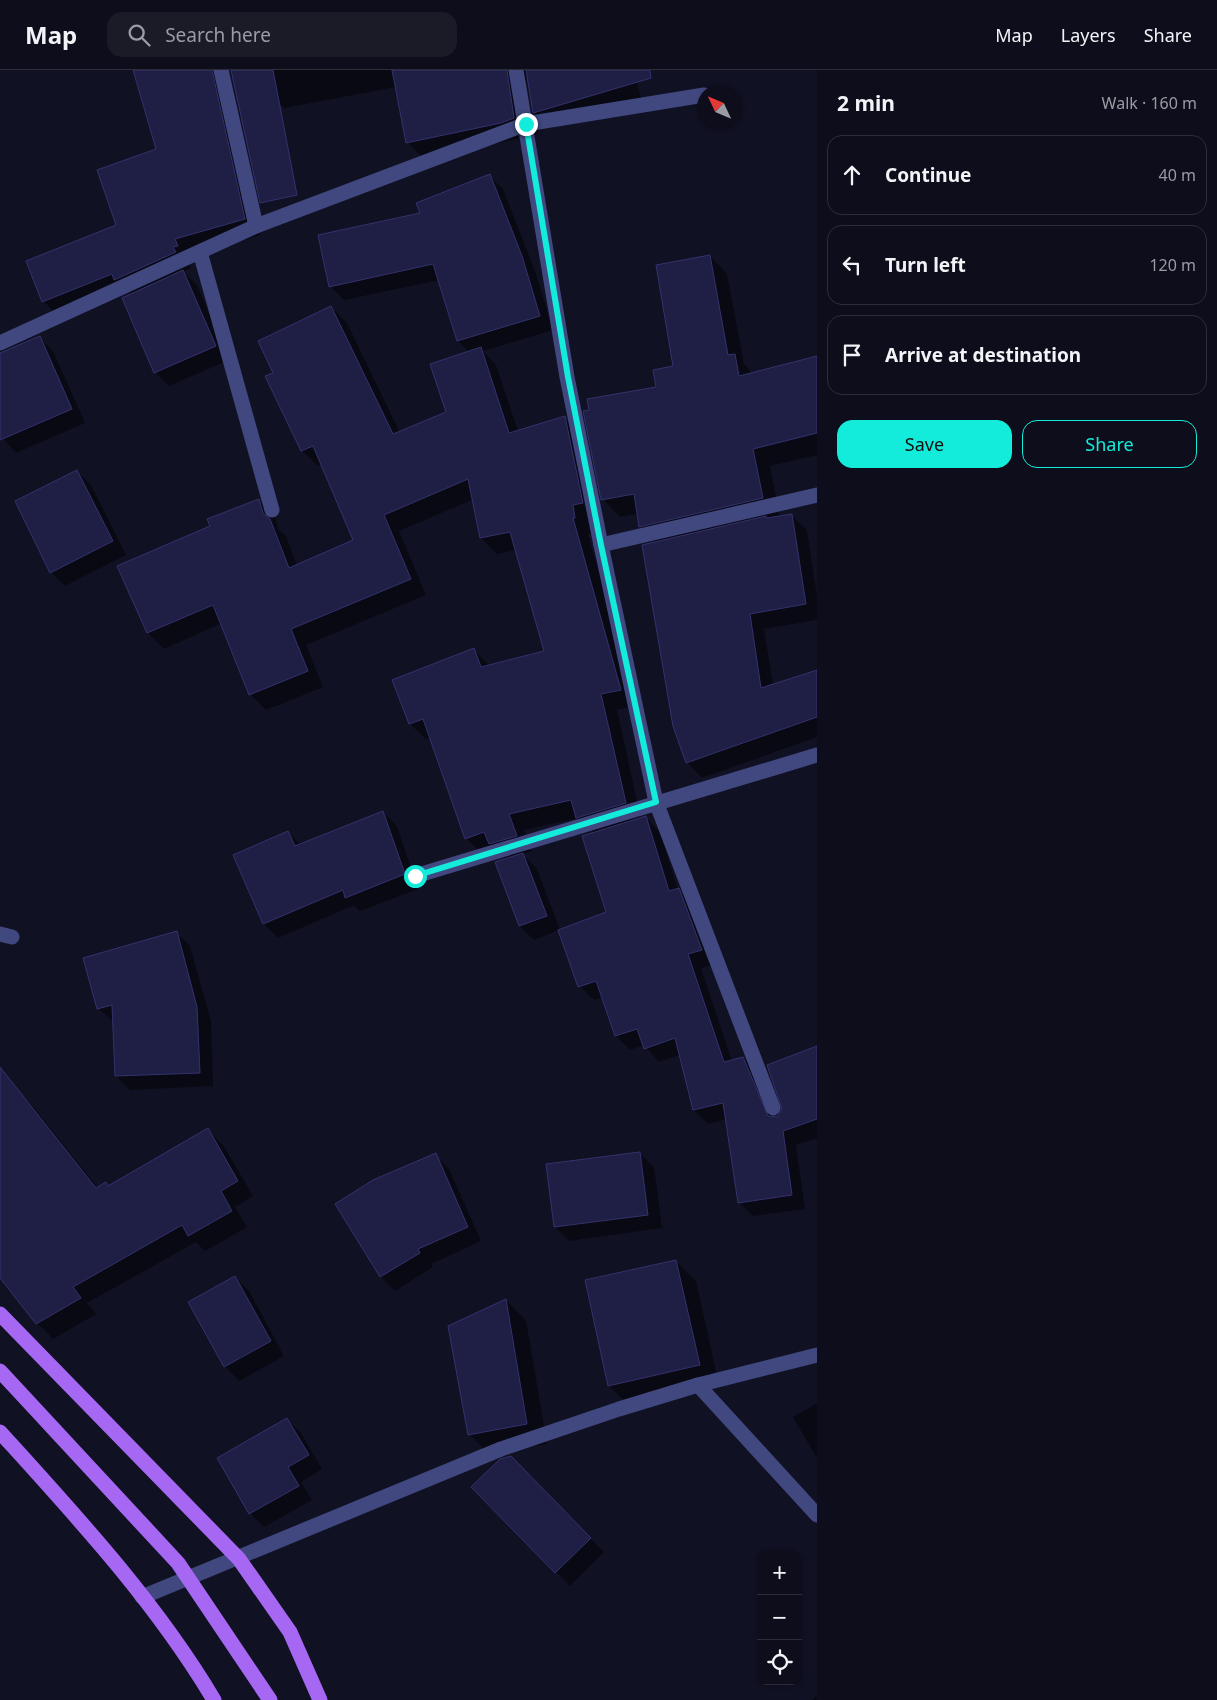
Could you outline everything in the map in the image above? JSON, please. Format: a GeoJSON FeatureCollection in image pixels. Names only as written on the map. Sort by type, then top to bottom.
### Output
{"type":"FeatureCollection","features":[{"type":"Feature","properties":{"kind":"main road"},"geometry":{"type":"LineString","coordinates":[[0,1314],[238,1559],[290,1632],[320,1700]]}},
{"type":"Feature","properties":{"kind":"main road"},"geometry":{"type":"LineString","coordinates":[[0,1370],[178,1563],[270,1700]]}},
{"type":"Feature","properties":{"kind":"main road"},"geometry":{"type":"LineString","coordinates":[[0,1432],[90,1532],[176,1639],[214,1700]]}},
{"type":"Feature","properties":{"kind":"street"},"geometry":{"type":"LineString","coordinates":[[221,70],[256,226]]}},
{"type":"Feature","properties":{"kind":"street"},"geometry":{"type":"LineString","coordinates":[[516,70],[558,325],[601,545],[656,802],[773,1108]]}},
{"type":"Feature","properties":{"kind":"street"},"geometry":{"type":"LineString","coordinates":[[0,343],[256,226],[526,124],[697,96]]}},
{"type":"Feature","properties":{"kind":"street"},"geometry":{"type":"LineString","coordinates":[[200,252],[272,510]]}},
{"type":"Feature","properties":{"kind":"street"},"geometry":{"type":"LineString","coordinates":[[601,545],[817,495]]}},
{"type":"Feature","properties":{"kind":"street"},"geometry":{"type":"LineString","coordinates":[[415,876],[817,755]]}},
{"type":"Feature","properties":{"kind":"street"},"geometry":{"type":"LineString","coordinates":[[142,1597],[501,1450],[619,1409],[698,1385],[817,1355]]}},
{"type":"Feature","properties":{"kind":"street"},"geometry":{"type":"LineString","coordinates":[[698,1385],[817,1515]]}},
{"type":"Feature","properties":{"kind":"building"},"geometry":{"type":"Polygon","coordinates":[[[133,70],[212,70],[245,219],[175,239],[178,246],[173,247],[176,252],[114,280],[112,274],[42,302],[26,261],[116,225],[97,170],[156,149],[133,70]]]}},
{"type":"Feature","properties":{"kind":"building"},"geometry":{"type":"Polygon","coordinates":[[[231,70],[273,70],[297,195],[260,203],[231,70]]]}},
{"type":"Feature","properties":{"kind":"building"},"geometry":{"type":"Polygon","coordinates":[[[392,70],[507,70],[514,118],[501,123],[406,143],[392,70]]]}},
{"type":"Feature","properties":{"kind":"building"},"geometry":{"type":"Polygon","coordinates":[[[526,70],[650,70],[651,78],[533,113],[526,70]]]}},
{"type":"Feature","properties":{"kind":"building"},"geometry":{"type":"Polygon","coordinates":[[[490,174],[522,256],[540,316],[457,341],[433,264],[329,287],[318,235],[420,213],[416,203],[490,174]]]}},
{"type":"Feature","properties":{"kind":"building"},"geometry":{"type":"Polygon","coordinates":[[[710,255],[728,355],[735,354],[739,376],[817,356],[817,433],[753,449],[763,498],[639,527],[634,494],[601,500],[583,411],[589,410],[587,399],[656,387],[653,370],[673,366],[656,265],[710,255]]]}},
{"type":"Feature","properties":{"kind":"building"},"geometry":{"type":"Polygon","coordinates":[[[183,270],[216,346],[154,373],[122,298],[183,270]]]}},
{"type":"Feature","properties":{"kind":"building"},"geometry":{"type":"Polygon","coordinates":[[[331,306],[393,434],[446,412],[430,364],[481,347],[509,433],[565,416],[583,503],[573,505],[575,518],[573,518],[621,690],[601,694],[626,803],[576,818],[571,800],[509,814],[517,836],[489,844],[484,832],[465,839],[423,719],[409,724],[392,680],[474,648],[481,667],[544,651],[510,532],[480,538],[468,479],[384,515],[411,579],[291,629],[308,671],[249,695],[213,605],[147,633],[117,566],[210,526],[207,519],[259,499],[263,513],[270,519],[289,568],[353,540],[313,446],[301,451],[265,376],[273,373],[258,341],[331,306]]]}},
{"type":"Feature","properties":{"kind":"building"},"geometry":{"type":"Polygon","coordinates":[[[40,336],[72,409],[0,440],[0,353],[40,336]]]}},
{"type":"Feature","properties":{"kind":"building"},"geometry":{"type":"Polygon","coordinates":[[[77,470],[113,541],[50,573],[15,501],[77,470]]]}},
{"type":"Feature","properties":{"kind":"building"},"geometry":{"type":"Polygon","coordinates":[[[792,514],[806,604],[750,614],[761,688],[817,670],[817,717],[686,763],[673,726],[642,545],[766,516],[767,518],[792,514]]]}},
{"type":"Feature","properties":{"kind":"building"},"geometry":{"type":"Polygon","coordinates":[[[383,811],[405,874],[345,898],[343,890],[263,924],[233,855],[288,831],[295,846],[383,811]]]}},
{"type":"Feature","properties":{"kind":"building"},"geometry":{"type":"Polygon","coordinates":[[[646,816],[669,891],[679,888],[702,950],[688,954],[724,1062],[743,1057],[768,1116],[777,1117],[782,1109],[767,1065],[817,1046],[817,1119],[783,1131],[792,1195],[738,1203],[723,1103],[693,1110],[675,1038],[644,1049],[637,1029],[615,1036],[596,981],[578,987],[558,930],[606,912],[582,836],[646,816]]]}},
{"type":"Feature","properties":{"kind":"building"},"geometry":{"type":"Polygon","coordinates":[[[523,853],[547,916],[519,926],[495,862],[523,853]]]}},
{"type":"Feature","properties":{"kind":"building"},"geometry":{"type":"Polygon","coordinates":[[[177,931],[197,1007],[200,1073],[115,1076],[112,1005],[97,1009],[83,958],[177,931]]]}},
{"type":"Feature","properties":{"kind":"building"},"geometry":{"type":"Polygon","coordinates":[[[0,1067],[96,1188],[106,1182],[108,1186],[208,1128],[238,1181],[221,1191],[232,1211],[188,1236],[182,1225],[73,1287],[81,1298],[36,1324],[0,1278],[0,1067]]]}},
{"type":"Feature","properties":{"kind":"building"},"geometry":{"type":"Polygon","coordinates":[[[640,1152],[648,1215],[554,1227],[546,1164],[640,1152]]]}},
{"type":"Feature","properties":{"kind":"building"},"geometry":{"type":"Polygon","coordinates":[[[436,1153],[468,1227],[418,1249],[420,1253],[380,1277],[335,1204],[373,1180],[436,1153]]]}},
{"type":"Feature","properties":{"kind":"building"},"geometry":{"type":"Polygon","coordinates":[[[676,1260],[700,1365],[608,1386],[585,1280],[676,1260]]]}},
{"type":"Feature","properties":{"kind":"building"},"geometry":{"type":"Polygon","coordinates":[[[235,1276],[271,1341],[224,1367],[188,1302],[235,1276]]]}},
{"type":"Feature","properties":{"kind":"building"},"geometry":{"type":"Polygon","coordinates":[[[506,1299],[527,1424],[468,1435],[448,1326],[506,1299]]]}},
{"type":"Feature","properties":{"kind":"building"},"geometry":{"type":"Polygon","coordinates":[[[287,1418],[309,1455],[288,1467],[299,1486],[249,1514],[217,1458],[287,1418]]]}},
{"type":"Feature","properties":{"kind":"building"},"geometry":{"type":"Polygon","coordinates":[[[511,1456],[591,1538],[555,1573],[471,1487],[500,1459],[511,1456]]]}},
{"type":"Feature","properties":{"kind":"route"},"geometry":{"type":"LineString","coordinates":[[415,876],[656,802],[601,545],[558,325],[526,124]]}}]}
